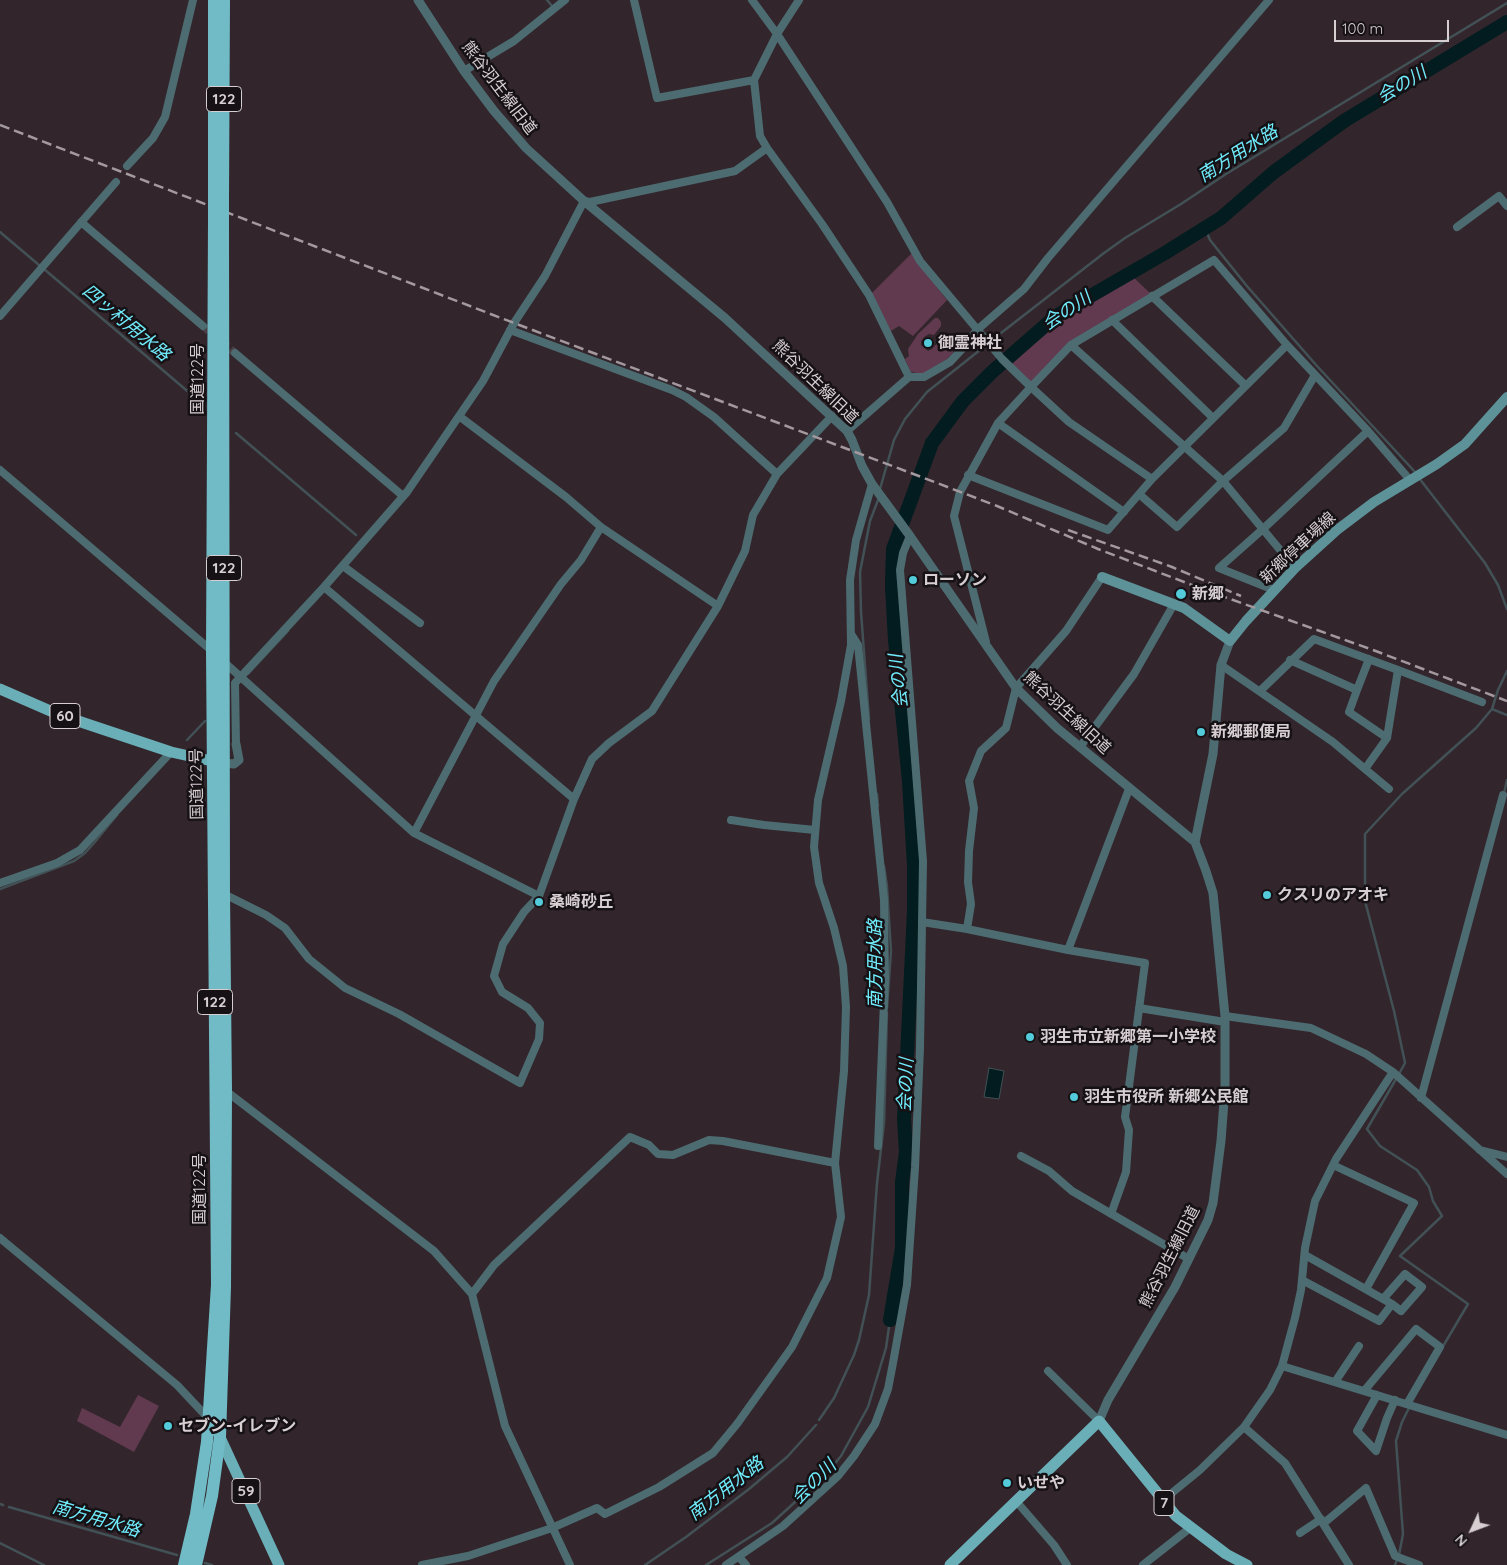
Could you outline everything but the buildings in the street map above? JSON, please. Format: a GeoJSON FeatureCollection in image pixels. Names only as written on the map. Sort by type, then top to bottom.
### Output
{"type":"FeatureCollection","features":[{"type":"Feature","properties":{"kind":"highway","name":"国道122号"},"geometry":{"type":"LineString","coordinates":[[184,1565],[196,1514],[209,1419],[217,1284],[219,762],[224,662],[219,223],[214,0]]}},
{"type":"Feature","properties":{"kind":"highway","name":"国道122号"},"geometry":{"type":"LineString","coordinates":[[218,196],[224,0]]}},
{"type":"Feature","properties":{"kind":"highway","name":"国道122号"},"geometry":{"type":"LineString","coordinates":[[196,1565],[212,1496],[220,1437],[225,1287],[224,894],[219,762],[212,651],[219,223]]}},
{"type":"Feature","properties":{"kind":"main road","name":"新郷停車場線"},"geometry":{"type":"LineString","coordinates":[[1230,641],[1295,568],[1358,513],[1465,444],[1507,398]]}},
{"type":"Feature","properties":{"kind":"main road"},"geometry":{"type":"LineString","coordinates":[[1102,577],[1193,613],[1230,641]]}},
{"type":"Feature","properties":{"kind":"main road","name":"60"},"geometry":{"type":"LineString","coordinates":[[0,689],[55,713],[171,752],[219,762]]}},
{"type":"Feature","properties":{"kind":"main road","name":"59"},"geometry":{"type":"LineString","coordinates":[[209,1419],[220,1437],[279,1565]]}},
{"type":"Feature","properties":{"kind":"main road"},"geometry":{"type":"LineString","coordinates":[[950,1565],[1099,1421]]}},
{"type":"Feature","properties":{"kind":"main road","name":"7"},"geometry":{"type":"LineString","coordinates":[[1099,1421],[1176,1516],[1226,1554],[1247,1565]]}},
{"type":"Feature","properties":{"kind":"street"},"geometry":{"type":"LineString","coordinates":[[128,166],[153,138],[165,117],[192,0]]}},
{"type":"Feature","properties":{"kind":"street","name":"熊谷羽生線旧道"},"geometry":{"type":"LineString","coordinates":[[418,0],[464,71],[494,112],[526,148],[584,201],[724,318],[847,431],[872,484],[1016,688],[1080,747],[1195,842],[1213,893],[1225,1019],[1225,1088],[1212,1204],[1208,1220],[1175,1287],[1108,1400],[1099,1421]]}},
{"type":"Feature","properties":{"kind":"street"},"geometry":{"type":"LineString","coordinates":[[464,71],[514,40],[565,0]]}},
{"type":"Feature","properties":{"kind":"street"},"geometry":{"type":"LineString","coordinates":[[634,0],[657,98],[754,80]]}},
{"type":"Feature","properties":{"kind":"street"},"geometry":{"type":"LineString","coordinates":[[752,0],[887,202],[920,261],[977,330],[1005,362],[1069,422],[1152,479]]}},
{"type":"Feature","properties":{"kind":"street"},"geometry":{"type":"LineString","coordinates":[[799,0],[776,34],[754,80],[760,136],[869,295],[909,377]]}},
{"type":"Feature","properties":{"kind":"street"},"geometry":{"type":"LineString","coordinates":[[847,431],[909,377],[924,377],[950,362],[977,330],[1024,289],[1048,258],[1269,0]]}},
{"type":"Feature","properties":{"kind":"street"},"geometry":{"type":"LineString","coordinates":[[219,762],[234,764],[239,760],[236,744],[235,684],[343,566],[403,496],[483,381],[510,330],[545,276],[584,201],[590,202],[735,171],[767,148]]}},
{"type":"Feature","properties":{"kind":"street"},"geometry":{"type":"LineString","coordinates":[[0,316],[116,182]]}},
{"type":"Feature","properties":{"kind":"street"},"geometry":{"type":"LineString","coordinates":[[1457,227],[1499,196],[1507,206]]}},
{"type":"Feature","properties":{"kind":"street"},"geometry":{"type":"LineString","coordinates":[[81,222],[203,326]]}},
{"type":"Feature","properties":{"kind":"street"},"geometry":{"type":"LineString","coordinates":[[986,644],[954,516],[960,492],[968,475],[998,423],[1071,345],[1214,260],[1287,345],[1368,431],[1410,480]]}},
{"type":"Feature","properties":{"kind":"street"},"geometry":{"type":"LineString","coordinates":[[1152,296],[1245,386]]}},
{"type":"Feature","properties":{"kind":"street"},"geometry":{"type":"LineString","coordinates":[[1112,320],[1213,418]]}},
{"type":"Feature","properties":{"kind":"street"},"geometry":{"type":"LineString","coordinates":[[510,330],[663,386],[686,397],[714,417],[777,474]]}},
{"type":"Feature","properties":{"kind":"street"},"geometry":{"type":"LineString","coordinates":[[1071,345],[1223,481],[1295,568]]}},
{"type":"Feature","properties":{"kind":"street"},"geometry":{"type":"LineString","coordinates":[[968,475],[1108,530],[1152,479],[1287,345]]}},
{"type":"Feature","properties":{"kind":"street"},"geometry":{"type":"LineString","coordinates":[[235,353],[403,496]]}},
{"type":"Feature","properties":{"kind":"street"},"geometry":{"type":"LineString","coordinates":[[1139,494],[1177,527],[1223,481],[1284,428],[1315,375]]}},
{"type":"Feature","properties":{"kind":"street"},"geometry":{"type":"LineString","coordinates":[[459,416],[566,497],[601,527],[718,606]]}},
{"type":"Feature","properties":{"kind":"street"},"geometry":{"type":"LineString","coordinates":[[224,894],[266,915],[285,928],[309,958],[345,988],[399,1014],[520,1083],[539,1039],[540,1024],[528,1008],[502,992],[494,976],[503,944],[524,912],[540,896],[574,799],[592,759],[609,743],[652,711],[718,606],[745,551],[753,515],[777,474],[832,416]]}},
{"type":"Feature","properties":{"kind":"street"},"geometry":{"type":"LineString","coordinates":[[998,423],[1124,512]]}},
{"type":"Feature","properties":{"kind":"street"},"geometry":{"type":"LineString","coordinates":[[1274,590],[1219,568],[1368,431]]}},
{"type":"Feature","properties":{"kind":"street"},"geometry":{"type":"LineString","coordinates":[[0,470],[212,651]]}},
{"type":"Feature","properties":{"kind":"street"},"geometry":{"type":"LineString","coordinates":[[422,1565],[468,1556],[552,1528],[597,1508],[606,1514],[659,1487],[713,1453],[737,1424],[792,1347],[827,1278],[841,1218],[835,1163],[844,1071],[846,1007],[843,966],[834,928],[819,883],[814,847],[818,800],[841,702],[851,645],[850,580],[856,540],[872,484]]}},
{"type":"Feature","properties":{"kind":"street"},"geometry":{"type":"LineString","coordinates":[[414,833],[494,681],[561,584],[581,560],[601,527]]}},
{"type":"Feature","properties":{"kind":"street"},"geometry":{"type":"LineString","coordinates":[[726,1565],[783,1526],[838,1476],[875,1424],[888,1389],[907,1286],[919,1058],[923,861],[900,570],[903,552],[910,536]]}},
{"type":"Feature","properties":{"kind":"street"},"geometry":{"type":"LineString","coordinates":[[343,566],[420,623]]}},
{"type":"Feature","properties":{"kind":"street"},"geometry":{"type":"LineString","coordinates":[[967,928],[971,904],[968,882],[969,851],[974,808],[969,782],[981,751],[1006,728],[1016,688],[1066,631],[1102,577]]}},
{"type":"Feature","properties":{"kind":"street"},"geometry":{"type":"LineString","coordinates":[[324,587],[574,799]]}},
{"type":"Feature","properties":{"kind":"street"},"geometry":{"type":"LineString","coordinates":[[1080,747],[1134,674],[1174,604]]}},
{"type":"Feature","properties":{"kind":"street"},"geometry":{"type":"LineString","coordinates":[[851,634],[858,645],[884,900],[885,978],[878,1146]]}},
{"type":"Feature","properties":{"kind":"street"},"geometry":{"type":"LineString","coordinates":[[1260,691],[1290,660],[1314,639],[1482,702]]}},
{"type":"Feature","properties":{"kind":"street"},"geometry":{"type":"LineString","coordinates":[[1195,842],[1213,754],[1221,665],[1230,641]]}},
{"type":"Feature","properties":{"kind":"street"},"geometry":{"type":"LineString","coordinates":[[1369,659],[1349,712],[1387,738]]}},
{"type":"Feature","properties":{"kind":"street"},"geometry":{"type":"LineString","coordinates":[[1290,660],[1357,690]]}},
{"type":"Feature","properties":{"kind":"street"},"geometry":{"type":"LineString","coordinates":[[224,662],[414,833],[540,896]]}},
{"type":"Feature","properties":{"kind":"street"},"geometry":{"type":"LineString","coordinates":[[1221,665],[1333,742],[1388,789]]}},
{"type":"Feature","properties":{"kind":"street"},"geometry":{"type":"LineString","coordinates":[[1365,769],[1387,738],[1398,670]]}},
{"type":"Feature","properties":{"kind":"street"},"geometry":{"type":"LineString","coordinates":[[0,883],[57,863],[80,850],[171,752]]}},
{"type":"Feature","properties":{"kind":"street"},"geometry":{"type":"LineString","coordinates":[[1068,950],[1129,789]]}},
{"type":"Feature","properties":{"kind":"street"},"geometry":{"type":"LineString","coordinates":[[1421,1098],[1503,795]]}},
{"type":"Feature","properties":{"kind":"street"},"geometry":{"type":"LineString","coordinates":[[731,820],[815,830]]}},
{"type":"Feature","properties":{"kind":"street"},"geometry":{"type":"LineString","coordinates":[[922,922],[967,928],[1068,950],[1145,963],[1125,1117],[1129,1130],[1126,1172],[1111,1214]]}},
{"type":"Feature","properties":{"kind":"street"},"geometry":{"type":"LineString","coordinates":[[1139,1008],[1311,1028],[1366,1054],[1393,1072],[1507,1174]]}},
{"type":"Feature","properties":{"kind":"street"},"geometry":{"type":"LineString","coordinates":[[1162,1501],[1200,1470],[1244,1427],[1270,1390],[1282,1366],[1301,1290],[1315,1201],[1333,1165],[1393,1072]]}},
{"type":"Feature","properties":{"kind":"street"},"geometry":{"type":"LineString","coordinates":[[226,1091],[434,1251],[472,1294],[505,1426],[570,1565]]}},
{"type":"Feature","properties":{"kind":"street"},"geometry":{"type":"LineString","coordinates":[[472,1294],[494,1265],[630,1137],[649,1145],[658,1154],[673,1155],[709,1140],[724,1141],[835,1163]]}},
{"type":"Feature","properties":{"kind":"street"},"geometry":{"type":"LineString","coordinates":[[1478,1149],[1507,1157]]}},
{"type":"Feature","properties":{"kind":"street"},"geometry":{"type":"LineString","coordinates":[[1021,1156],[1049,1171],[1072,1191],[1189,1259]]}},
{"type":"Feature","properties":{"kind":"street"},"geometry":{"type":"LineString","coordinates":[[1333,1165],[1414,1203],[1366,1290]]}},
{"type":"Feature","properties":{"kind":"street"},"geometry":{"type":"LineString","coordinates":[[0,1238],[176,1385],[209,1419]]}},
{"type":"Feature","properties":{"kind":"street"},"geometry":{"type":"LineString","coordinates":[[1305,1255],[1366,1290],[1384,1300],[1392,1304],[1401,1311],[1422,1287],[1405,1274],[1384,1300]]}},
{"type":"Feature","properties":{"kind":"street"},"geometry":{"type":"LineString","coordinates":[[1302,1280],[1379,1321],[1392,1304]]}},
{"type":"Feature","properties":{"kind":"street"},"geometry":{"type":"LineString","coordinates":[[1364,1391],[1416,1329],[1440,1348],[1407,1404]]}},
{"type":"Feature","properties":{"kind":"street"},"geometry":{"type":"LineString","coordinates":[[1335,1382],[1359,1346]]}},
{"type":"Feature","properties":{"kind":"street"},"geometry":{"type":"LineString","coordinates":[[1282,1366],[1507,1435]]}},
{"type":"Feature","properties":{"kind":"street"},"geometry":{"type":"LineString","coordinates":[[1048,1371],[1099,1421]]}},
{"type":"Feature","properties":{"kind":"street"},"geometry":{"type":"LineString","coordinates":[[1377,1395],[1357,1431],[1376,1451],[1395,1400]]}},
{"type":"Feature","properties":{"kind":"street"},"geometry":{"type":"LineString","coordinates":[[1244,1427],[1285,1463],[1349,1565]]}},
{"type":"Feature","properties":{"kind":"street"},"geometry":{"type":"LineString","coordinates":[[1300,1533],[1322,1521],[1366,1488],[1395,1556],[1419,1565]]}},
{"type":"Feature","properties":{"kind":"street"},"geometry":{"type":"LineString","coordinates":[[1016,1501],[1054,1545],[1067,1565]]}},
{"type":"Feature","properties":{"kind":"street"},"geometry":{"type":"LineString","coordinates":[[1143,1565],[1190,1528]]}},
{"type":"Feature","properties":{"kind":"street"},"geometry":{"type":"LineString","coordinates":[[739,1556],[746,1565]]}},
{"type":"Feature","properties":{"kind":"shaded area"},"geometry":{"type":"Polygon","coordinates":[[[912,253],[947,300],[913,336],[899,326],[891,331],[871,294],[912,253]]]}},
{"type":"Feature","properties":{"kind":"shaded area"},"geometry":{"type":"Polygon","coordinates":[[[1132,276],[1151,294],[1069,343],[1031,385],[1008,363],[1063,315],[1132,276]]]}},
{"type":"Feature","properties":{"kind":"shaded area"},"geometry":{"type":"Polygon","coordinates":[[[935,318],[938,318],[941,322],[941,326],[934,335],[929,334],[924,337],[921,345],[928,351],[940,340],[947,340],[952,347],[953,353],[923,374],[911,372],[905,359],[909,356],[908,349],[918,334],[935,318]]]}},
{"type":"Feature","properties":{"kind":"shaded area"},"geometry":{"type":"Polygon","coordinates":[[[138,1395],[159,1406],[134,1452],[77,1421],[82,1408],[120,1427],[138,1395]]]}},
{"type":"Feature","properties":{"kind":"water"},"geometry":{"type":"Polygon","coordinates":[[[989,1068],[1004,1071],[999,1099],[984,1097],[989,1068]]]}},
{"type":"Feature","properties":{"kind":"waterway"},"geometry":{"type":"LineString","coordinates":[[547,0],[552,6]]}},
{"type":"Feature","properties":{"kind":"waterway","name":"南方用水路"},"geometry":{"type":"LineString","coordinates":[[992,340],[1125,238],[1226,174],[1507,3]]}},
{"type":"Feature","properties":{"kind":"waterway","name":"会の川"},"geometry":{"type":"LineString","coordinates":[[890,1320],[902,1248],[902,1182],[906,1152],[904,1119],[914,911],[914,866],[909,781],[895,640],[892,586],[893,549],[932,443],[963,401],[992,372],[1056,316],[1221,218],[1274,172],[1344,121],[1507,22]]}},
{"type":"Feature","properties":{"kind":"waterway"},"geometry":{"type":"LineString","coordinates":[[1205,228],[1210,240],[1246,285],[1317,366],[1416,473]]}},
{"type":"Feature","properties":{"kind":"waterway","name":"四ッ村用水路"},"geometry":{"type":"LineString","coordinates":[[0,232],[39,265]]}},
{"type":"Feature","properties":{"kind":"waterway","name":"四ッ村用水路"},"geometry":{"type":"LineString","coordinates":[[44,269],[192,395]]}},
{"type":"Feature","properties":{"kind":"waterway","name":"南方用水路"},"geometry":{"type":"LineString","coordinates":[[880,489],[894,440],[905,419],[927,392],[985,346]]}},
{"type":"Feature","properties":{"kind":"waterway","name":"四ッ村用水路"},"geometry":{"type":"LineString","coordinates":[[236,433],[356,535]]}},
{"type":"Feature","properties":{"kind":"waterway"},"geometry":{"type":"LineString","coordinates":[[1419,478],[1485,563],[1498,585],[1507,609]]}},
{"type":"Feature","properties":{"kind":"waterway","name":"南方用水路"},"geometry":{"type":"LineString","coordinates":[[869,719],[860,572],[870,521],[878,500]]}},
{"type":"Feature","properties":{"kind":"waterway","name":"四ッ村用水路"},"geometry":{"type":"LineString","coordinates":[[248,674],[288,631]]}},
{"type":"Feature","properties":{"kind":"waterway"},"geometry":{"type":"LineString","coordinates":[[1399,1074],[1405,1063],[1394,1011],[1365,901],[1365,834],[1402,794],[1476,728],[1492,709],[1507,671]]}},
{"type":"Feature","properties":{"kind":"waterway"},"geometry":{"type":"LineString","coordinates":[[1492,709],[1507,715]]}},
{"type":"Feature","properties":{"kind":"waterway","name":"四ッ村用水路"},"geometry":{"type":"LineString","coordinates":[[187,740],[205,721]]}},
{"type":"Feature","properties":{"kind":"waterway"},"geometry":{"type":"LineString","coordinates":[[1504,793],[1507,780]]}},
{"type":"Feature","properties":{"kind":"waterway","name":"南方用水路"},"geometry":{"type":"LineString","coordinates":[[877,794],[878,806]]}},
{"type":"Feature","properties":{"kind":"waterway","name":"四ッ村用水路"},"geometry":{"type":"LineString","coordinates":[[0,889],[74,861],[85,853],[117,815]]}},
{"type":"Feature","properties":{"kind":"waterway","name":"南方用水路"},"geometry":{"type":"LineString","coordinates":[[884,866],[891,951],[887,1008]]}},
{"type":"Feature","properties":{"kind":"waterway","name":"南方用水路"},"geometry":{"type":"LineString","coordinates":[[819,1420],[834,1398],[854,1355],[869,1295],[877,1183],[884,1123],[887,1013]]}},
{"type":"Feature","properties":{"kind":"waterway"},"geometry":{"type":"LineString","coordinates":[[1396,1079],[1367,1129],[1380,1146],[1417,1170],[1429,1187],[1433,1201],[1442,1216],[1400,1256],[1468,1304],[1442,1348]]}},
{"type":"Feature","properties":{"kind":"waterway","name":"会の川"},"geometry":{"type":"LineString","coordinates":[[706,1565],[772,1523],[828,1472],[841,1456],[868,1407],[886,1348],[890,1320]]}},
{"type":"Feature","properties":{"kind":"waterway"},"geometry":{"type":"LineString","coordinates":[[1395,1565],[1403,1534],[1396,1441],[1409,1408]]}},
{"type":"Feature","properties":{"kind":"waterway","name":"南方用水路"},"geometry":{"type":"LineString","coordinates":[[645,1565],[686,1537],[749,1489],[787,1457],[816,1425]]}},
{"type":"Feature","properties":{"kind":"waterway","name":"南方用水路"},"geometry":{"type":"LineString","coordinates":[[9,1507],[177,1555]]}},
{"type":"Feature","properties":{"kind":"waterway","name":"会の川"},"geometry":{"type":"LineString","coordinates":[[0,1543],[44,1565]]}},
{"type":"Feature","properties":{"kind":"waterway","name":"南方用水路"},"geometry":{"type":"LineString","coordinates":[[205,1563],[212,1565]]}},
{"type":"Feature","properties":{"kind":"tunnel"},"geometry":{"type":"LineString","coordinates":[[203,326],[235,353]]}},
{"type":"Feature","properties":{"kind":"railway"},"geometry":{"type":"LineString","coordinates":[[0,125],[997,506],[1098,549],[1205,590],[1373,650],[1507,701]]}},
{"type":"Feature","properties":{"kind":"railway"},"geometry":{"type":"LineString","coordinates":[[1068,530],[1172,567],[1241,596]]}},
{"type":"Feature","properties":{"kind":"place","name":"御霊神社"},"geometry":{"type":"Point","coordinates":[928,343]}},
{"type":"Feature","properties":{"kind":"place","name":"ローソン"},"geometry":{"type":"Point","coordinates":[913,580]}},
{"type":"Feature","properties":{"kind":"place","name":"新郷"},"geometry":{"type":"Point","coordinates":[1181,594]}},
{"type":"Feature","properties":{"kind":"place","name":"新郷郵便局"},"geometry":{"type":"Point","coordinates":[1201,732]}},
{"type":"Feature","properties":{"kind":"place","name":"クスリのアオキ"},"geometry":{"type":"Point","coordinates":[1267,895]}},
{"type":"Feature","properties":{"kind":"place","name":"桑崎砂丘"},"geometry":{"type":"Point","coordinates":[539,902]}},
{"type":"Feature","properties":{"kind":"place","name":"羽生市立新郷第一小学校"},"geometry":{"type":"Point","coordinates":[1030,1037]}},
{"type":"Feature","properties":{"kind":"place","name":"羽生市役所 新郷公民館"},"geometry":{"type":"Point","coordinates":[1074,1097]}},
{"type":"Feature","properties":{"kind":"place","name":"セブン-イレブン"},"geometry":{"type":"Point","coordinates":[168,1426]}},
{"type":"Feature","properties":{"kind":"place","name":"いせや"},"geometry":{"type":"Point","coordinates":[1007,1483]}}]}
